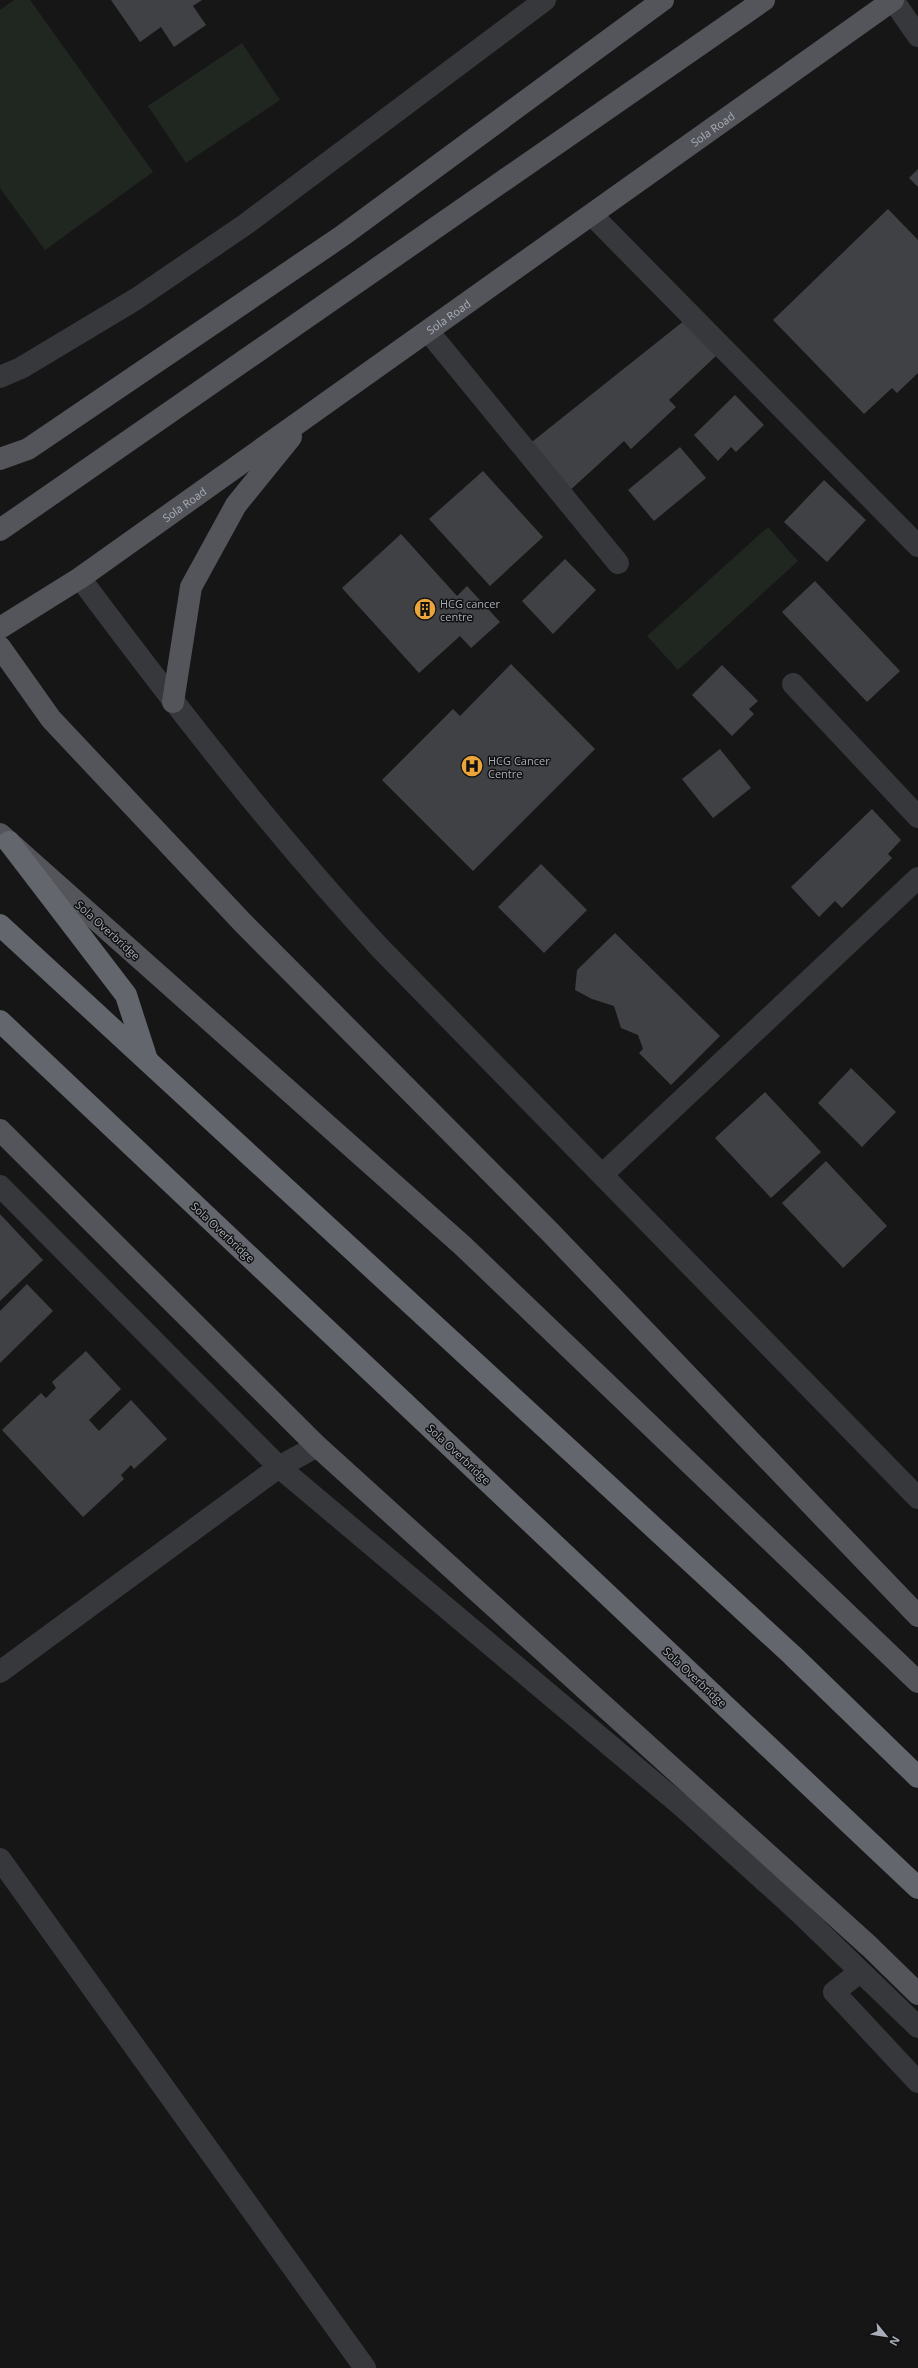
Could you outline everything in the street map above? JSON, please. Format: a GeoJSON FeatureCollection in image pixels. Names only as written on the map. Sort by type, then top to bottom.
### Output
{"type":"FeatureCollection","features":[{"type":"Feature","properties":{"kind":"highway"},"geometry":{"type":"LineString","coordinates":[[5,838],[126,995],[148,1061]]}},
{"type":"Feature","properties":{"kind":"highway"},"geometry":{"type":"LineString","coordinates":[[0,925],[780,1645],[918,1777]]}},
{"type":"Feature","properties":{"kind":"highway","name":"Sola Overbridge"},"geometry":{"type":"LineString","coordinates":[[0,1021],[918,1888]]}},
{"type":"Feature","properties":{"kind":"main road"},"geometry":{"type":"LineString","coordinates":[[0,459],[28,449],[342,236],[663,0]]}},
{"type":"Feature","properties":{"kind":"main road"},"geometry":{"type":"LineString","coordinates":[[0,530],[764,0]]}},
{"type":"Feature","properties":{"kind":"main road","name":"Sola Road"},"geometry":{"type":"LineString","coordinates":[[0,628],[80,578],[893,0]]}},
{"type":"Feature","properties":{"kind":"main road"},"geometry":{"type":"LineString","coordinates":[[173,702],[191,587],[236,505],[308,416]]}},
{"type":"Feature","properties":{"kind":"main road"},"geometry":{"type":"LineString","coordinates":[[0,647],[51,719],[226,905],[550,1232],[918,1616]]}},
{"type":"Feature","properties":{"kind":"main road","name":"Sola Overbridge"},"geometry":{"type":"LineString","coordinates":[[5,838],[463,1246],[918,1682]]}},
{"type":"Feature","properties":{"kind":"main road"},"geometry":{"type":"LineString","coordinates":[[0,1130],[317,1446],[870,1947],[918,1994]]}},
{"type":"Feature","properties":{"kind":"street"},"geometry":{"type":"LineString","coordinates":[[0,377],[21,368],[136,299],[246,224],[545,0]]}},
{"type":"Feature","properties":{"kind":"street"},"geometry":{"type":"LineString","coordinates":[[893,0],[918,36]]}},
{"type":"Feature","properties":{"kind":"street"},"geometry":{"type":"LineString","coordinates":[[592,215],[918,546]]}},
{"type":"Feature","properties":{"kind":"street"},"geometry":{"type":"LineString","coordinates":[[428,331],[618,562]]}},
{"type":"Feature","properties":{"kind":"street"},"geometry":{"type":"LineString","coordinates":[[80,578],[173,702],[329,893],[387,955],[603,1174],[918,1498]]}},
{"type":"Feature","properties":{"kind":"street"},"geometry":{"type":"LineString","coordinates":[[793,684],[918,817]]}},
{"type":"Feature","properties":{"kind":"street"},"geometry":{"type":"LineString","coordinates":[[603,1174],[918,878]]}},
{"type":"Feature","properties":{"kind":"street"},"geometry":{"type":"LineString","coordinates":[[0,1186],[279,1467],[683,1807],[918,2027]]}},
{"type":"Feature","properties":{"kind":"street"},"geometry":{"type":"LineString","coordinates":[[0,1672],[279,1467],[317,1446]]}},
{"type":"Feature","properties":{"kind":"street"},"geometry":{"type":"LineString","coordinates":[[0,1859],[364,2368]]}},
{"type":"Feature","properties":{"kind":"street"},"geometry":{"type":"LineString","coordinates":[[860,1972],[834,1992],[918,2082]]}},
{"type":"Feature","properties":{"kind":"shaded area"},"geometry":{"type":"Polygon","coordinates":[[[14,0],[30,0],[153,172],[45,250],[0,188],[0,10],[14,0]]]}},
{"type":"Feature","properties":{"kind":"shaded area"},"geometry":{"type":"Polygon","coordinates":[[[242,43],[280,100],[186,163],[148,106],[242,43]]]}},
{"type":"Feature","properties":{"kind":"shaded area"},"geometry":{"type":"Polygon","coordinates":[[[768,527],[798,561],[678,670],[647,636],[768,527]]]}},
{"type":"Feature","properties":{"kind":"building"},"geometry":{"type":"Polygon","coordinates":[[[111,0],[202,0],[193,6],[206,25],[174,47],[161,27],[140,42],[111,0]]]}},
{"type":"Feature","properties":{"kind":"building"},"geometry":{"type":"Polygon","coordinates":[[[918,169],[918,187],[909,178],[918,169]]]}},
{"type":"Feature","properties":{"kind":"building"},"geometry":{"type":"Polygon","coordinates":[[[888,209],[918,240],[918,373],[897,393],[892,388],[864,414],[773,320],[888,209]]]}},
{"type":"Feature","properties":{"kind":"building"},"geometry":{"type":"Polygon","coordinates":[[[685,320],[716,356],[669,400],[676,407],[631,449],[624,441],[567,493],[528,445],[685,320]]]}},
{"type":"Feature","properties":{"kind":"building"},"geometry":{"type":"Polygon","coordinates":[[[735,395],[764,425],[736,452],[731,447],[718,461],[694,435],[735,395]]]}},
{"type":"Feature","properties":{"kind":"building"},"geometry":{"type":"Polygon","coordinates":[[[680,447],[706,478],[654,521],[628,490],[680,447]]]}},
{"type":"Feature","properties":{"kind":"building"},"geometry":{"type":"Polygon","coordinates":[[[483,471],[543,537],[490,586],[429,519],[483,471]]]}},
{"type":"Feature","properties":{"kind":"building"},"geometry":{"type":"Polygon","coordinates":[[[824,480],[866,520],[827,562],[784,522],[824,480]]]}},
{"type":"Feature","properties":{"kind":"building","name":"HCG cancer centre"},"geometry":{"type":"Polygon","coordinates":[[[401,534],[457,596],[467,586],[500,622],[471,648],[460,636],[419,673],[342,588],[401,534]]]}},
{"type":"Feature","properties":{"kind":"building"},"geometry":{"type":"Polygon","coordinates":[[[565,559],[596,590],[553,634],[522,601],[565,559]]]}},
{"type":"Feature","properties":{"kind":"building"},"geometry":{"type":"Polygon","coordinates":[[[815,581],[900,671],[867,702],[782,612],[815,581]]]}},
{"type":"Feature","properties":{"kind":"building"},"geometry":{"type":"Polygon","coordinates":[[[511,664],[595,749],[473,871],[382,780],[453,709],[460,716],[511,664]]]}},
{"type":"Feature","properties":{"kind":"building"},"geometry":{"type":"Polygon","coordinates":[[[722,665],[758,701],[749,709],[754,714],[732,736],[692,695],[722,665]]]}},
{"type":"Feature","properties":{"kind":"building"},"geometry":{"type":"Polygon","coordinates":[[[720,749],[751,788],[713,818],[682,779],[720,749]]]}},
{"type":"Feature","properties":{"kind":"building"},"geometry":{"type":"Polygon","coordinates":[[[872,809],[901,840],[888,854],[892,858],[842,908],[835,901],[819,917],[791,887],[872,809]]]}},
{"type":"Feature","properties":{"kind":"building"},"geometry":{"type":"Polygon","coordinates":[[[541,864],[587,910],[544,953],[498,907],[541,864]]]}},
{"type":"Feature","properties":{"kind":"building"},"geometry":{"type":"Polygon","coordinates":[[[615,933],[720,1036],[671,1085],[639,1053],[643,1049],[638,1035],[621,1028],[614,1006],[592,999],[575,990],[577,970],[615,933]]]}},
{"type":"Feature","properties":{"kind":"building"},"geometry":{"type":"Polygon","coordinates":[[[851,1068],[896,1112],[862,1147],[818,1103],[851,1068]]]}},
{"type":"Feature","properties":{"kind":"building"},"geometry":{"type":"Polygon","coordinates":[[[765,1092],[821,1152],[771,1198],[715,1138],[765,1092]]]}},
{"type":"Feature","properties":{"kind":"building"},"geometry":{"type":"Polygon","coordinates":[[[826,1161],[887,1226],[843,1268],[782,1203],[826,1161]]]}},
{"type":"Feature","properties":{"kind":"building"},"geometry":{"type":"Polygon","coordinates":[[[0,1214],[43,1260],[0,1301],[0,1214]]]}},
{"type":"Feature","properties":{"kind":"building"},"geometry":{"type":"Polygon","coordinates":[[[27,1284],[53,1311],[0,1363],[0,1311],[27,1284]]]}},
{"type":"Feature","properties":{"kind":"building"},"geometry":{"type":"Polygon","coordinates":[[[86,1351],[121,1389],[89,1420],[99,1431],[131,1400],[167,1439],[134,1469],[131,1465],[121,1475],[124,1479],[83,1517],[2,1430],[41,1393],[46,1398],[56,1388],[52,1382],[86,1351]]]}},
{"type":"Feature","properties":{"kind":"place","name":"HCG cancer centre"},"geometry":{"type":"Point","coordinates":[425,609]}},
{"type":"Feature","properties":{"kind":"place","name":"HCG Cancer Centre"},"geometry":{"type":"Point","coordinates":[472,766]}}]}
